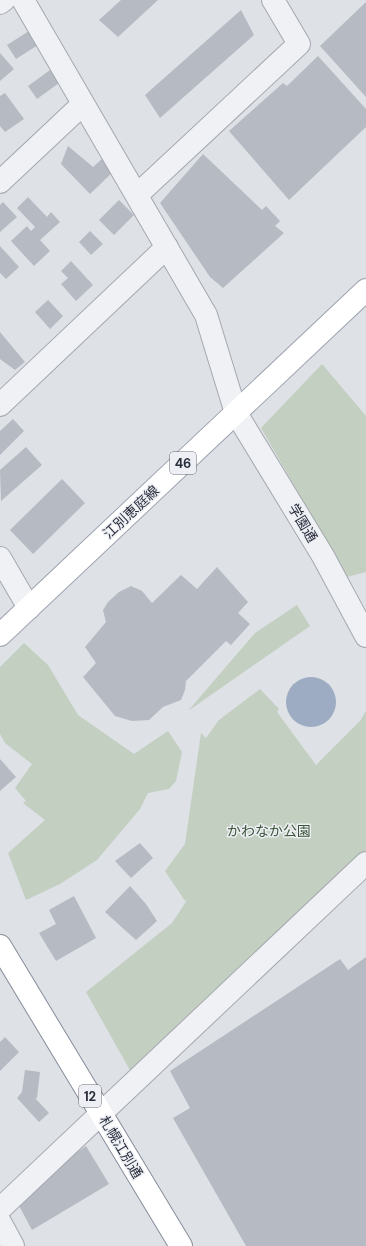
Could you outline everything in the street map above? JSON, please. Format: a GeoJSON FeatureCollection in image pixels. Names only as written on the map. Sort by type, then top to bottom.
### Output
{"type":"FeatureCollection","features":[{"type":"Feature","properties":{"kind":"main road","name":"江別恵庭線"},"geometry":{"type":"LineString","coordinates":[[0,635],[366,290]]}},
{"type":"Feature","properties":{"kind":"main road","name":"札幌江別通"},"geometry":{"type":"LineString","coordinates":[[0,946],[181,1246]]}},
{"type":"Feature","properties":{"kind":"street"},"geometry":{"type":"LineString","coordinates":[[0,4],[4,0]]}},
{"type":"Feature","properties":{"kind":"street","name":"学園通"},"geometry":{"type":"LineString","coordinates":[[23,0],[206,315],[236,413],[323,556],[366,636]]}},
{"type":"Feature","properties":{"kind":"street"},"geometry":{"type":"LineString","coordinates":[[137,195],[299,44],[273,0]]}},
{"type":"Feature","properties":{"kind":"street"},"geometry":{"type":"LineString","coordinates":[[0,182],[84,104]]}},
{"type":"Feature","properties":{"kind":"street"},"geometry":{"type":"LineString","coordinates":[[0,405],[167,247]]}},
{"type":"Feature","properties":{"kind":"street"},"geometry":{"type":"LineString","coordinates":[[0,558],[29,608]]}},
{"type":"Feature","properties":{"kind":"street"},"geometry":{"type":"LineString","coordinates":[[0,1209],[366,863]]}},
{"type":"Feature","properties":{"kind":"street"},"geometry":{"type":"LineString","coordinates":[[0,1222],[13,1246]]}},
{"type":"Feature","properties":{"kind":"green space"},"geometry":{"type":"Polygon","coordinates":[[[322,364],[366,416],[366,572],[347,577],[261,428],[322,364]]]}},
{"type":"Feature","properties":{"kind":"green space"},"geometry":{"type":"Polygon","coordinates":[[[297,605],[310,626],[188,711],[255,633],[297,605]]]}},
{"type":"Feature","properties":{"kind":"green space"},"geometry":{"type":"Polygon","coordinates":[[[24,643],[48,665],[78,715],[134,754],[168,731],[182,752],[176,781],[169,789],[148,793],[140,809],[97,860],[60,884],[26,900],[8,853],[45,820],[23,803],[26,801],[15,788],[32,764],[5,743],[0,734],[0,667],[24,643]]]}},
{"type":"Feature","properties":{"kind":"green space","name":"かわなか公園"},"geometry":{"type":"Polygon","coordinates":[[[260,689],[279,709],[277,712],[316,765],[360,721],[366,711],[366,852],[208,996],[131,1072],[86,992],[172,923],[187,900],[185,901],[165,871],[185,844],[201,733],[206,738],[219,720],[260,689]]]}},
{"type":"Feature","properties":{"kind":"water"},"geometry":{"type":"Polygon","coordinates":[[[311,677],[321,679],[329,684],[334,692],[336,702],[334,712],[329,720],[321,725],[311,727],[301,725],[293,720],[288,712],[286,702],[288,692],[293,684],[301,679],[311,677]]]}},
{"type":"Feature","properties":{"kind":"building"},"geometry":{"type":"Polygon","coordinates":[[[121,0],[158,0],[118,37],[99,20],[121,0]]]}},
{"type":"Feature","properties":{"kind":"building"},"geometry":{"type":"Polygon","coordinates":[[[366,2],[366,97],[320,46],[366,2]]]}},
{"type":"Feature","properties":{"kind":"building"},"geometry":{"type":"Polygon","coordinates":[[[241,10],[254,35],[160,118],[145,95],[241,10]]]}},
{"type":"Feature","properties":{"kind":"building"},"geometry":{"type":"Polygon","coordinates":[[[29,31],[38,45],[16,59],[7,45],[29,31]]]}},
{"type":"Feature","properties":{"kind":"building"},"geometry":{"type":"Polygon","coordinates":[[[0,53],[14,69],[0,81],[0,53]]]}},
{"type":"Feature","properties":{"kind":"building"},"geometry":{"type":"Polygon","coordinates":[[[318,56],[366,109],[366,127],[289,200],[229,131],[283,83],[287,86],[318,56]]]}},
{"type":"Feature","properties":{"kind":"building"},"geometry":{"type":"Polygon","coordinates":[[[50,70],[59,83],[37,99],[28,86],[50,70]]]}},
{"type":"Feature","properties":{"kind":"building"},"geometry":{"type":"Polygon","coordinates":[[[5,93],[24,119],[5,132],[0,126],[0,96],[5,93]]]}},
{"type":"Feature","properties":{"kind":"building"},"geometry":{"type":"Polygon","coordinates":[[[68,146],[93,167],[103,158],[115,170],[90,194],[61,164],[68,146]]]}},
{"type":"Feature","properties":{"kind":"building"},"geometry":{"type":"Polygon","coordinates":[[[203,154],[262,210],[266,206],[280,221],[275,226],[284,233],[223,288],[210,277],[160,203],[203,154]]]}},
{"type":"Feature","properties":{"kind":"building"},"geometry":{"type":"Polygon","coordinates":[[[28,197],[47,217],[51,212],[60,222],[40,240],[50,251],[34,266],[11,241],[27,226],[31,231],[35,227],[17,208],[28,197]]]}},
{"type":"Feature","properties":{"kind":"building"},"geometry":{"type":"Polygon","coordinates":[[[119,200],[134,215],[114,235],[99,220],[119,200]]]}},
{"type":"Feature","properties":{"kind":"building"},"geometry":{"type":"Polygon","coordinates":[[[3,202],[17,217],[0,232],[0,205],[3,202]]]}},
{"type":"Feature","properties":{"kind":"building"},"geometry":{"type":"Polygon","coordinates":[[[90,231],[103,244],[91,255],[79,242],[90,231]]]}},
{"type":"Feature","properties":{"kind":"building"},"geometry":{"type":"Polygon","coordinates":[[[0,246],[19,267],[6,279],[0,273],[0,246]]]}},
{"type":"Feature","properties":{"kind":"building"},"geometry":{"type":"Polygon","coordinates":[[[71,261],[93,285],[76,301],[61,284],[68,278],[61,271],[71,261]]]}},
{"type":"Feature","properties":{"kind":"building"},"geometry":{"type":"Polygon","coordinates":[[[48,300],[63,316],[50,329],[35,312],[48,300]]]}},
{"type":"Feature","properties":{"kind":"building"},"geometry":{"type":"Polygon","coordinates":[[[0,332],[25,362],[15,370],[0,359],[0,332]]]}},
{"type":"Feature","properties":{"kind":"building"},"geometry":{"type":"Polygon","coordinates":[[[13,419],[24,431],[0,455],[0,431],[13,419]]]}},
{"type":"Feature","properties":{"kind":"building"},"geometry":{"type":"Polygon","coordinates":[[[26,447],[42,465],[1,501],[0,470],[26,447]]]}},
{"type":"Feature","properties":{"kind":"building"},"geometry":{"type":"Polygon","coordinates":[[[62,479],[85,503],[33,554],[10,530],[62,479]]]}},
{"type":"Feature","properties":{"kind":"building"},"geometry":{"type":"Polygon","coordinates":[[[217,567],[248,602],[238,613],[250,624],[231,645],[226,641],[186,681],[185,690],[181,700],[163,707],[149,720],[132,721],[115,716],[83,677],[96,663],[85,647],[106,622],[103,610],[108,602],[119,592],[131,586],[142,591],[152,603],[181,575],[197,589],[217,567]]]}},
{"type":"Feature","properties":{"kind":"building"},"geometry":{"type":"Polygon","coordinates":[[[0,759],[16,777],[0,791],[0,759]]]}},
{"type":"Feature","properties":{"kind":"building"},"geometry":{"type":"Polygon","coordinates":[[[140,843],[153,858],[131,878],[115,861],[140,843]]]}},
{"type":"Feature","properties":{"kind":"building"},"geometry":{"type":"Polygon","coordinates":[[[130,886],[146,904],[157,921],[136,940],[105,912],[130,886]]]}},
{"type":"Feature","properties":{"kind":"building"},"geometry":{"type":"Polygon","coordinates":[[[74,896],[96,938],[56,961],[39,933],[56,924],[49,910],[74,896]]]}},
{"type":"Feature","properties":{"kind":"building"},"geometry":{"type":"Polygon","coordinates":[[[366,957],[366,1246],[246,1246],[173,1118],[190,1108],[170,1071],[340,959],[348,970],[366,957]]]}},
{"type":"Feature","properties":{"kind":"building"},"geometry":{"type":"Polygon","coordinates":[[[5,1037],[19,1052],[0,1071],[0,1042],[5,1037]]]}},
{"type":"Feature","properties":{"kind":"building"},"geometry":{"type":"Polygon","coordinates":[[[25,1070],[40,1072],[37,1098],[35,1098],[49,1113],[39,1122],[17,1098],[22,1092],[25,1070]]]}},
{"type":"Feature","properties":{"kind":"building"},"geometry":{"type":"Polygon","coordinates":[[[86,1146],[109,1184],[32,1230],[17,1202],[57,1166],[86,1146]]]}}]}
